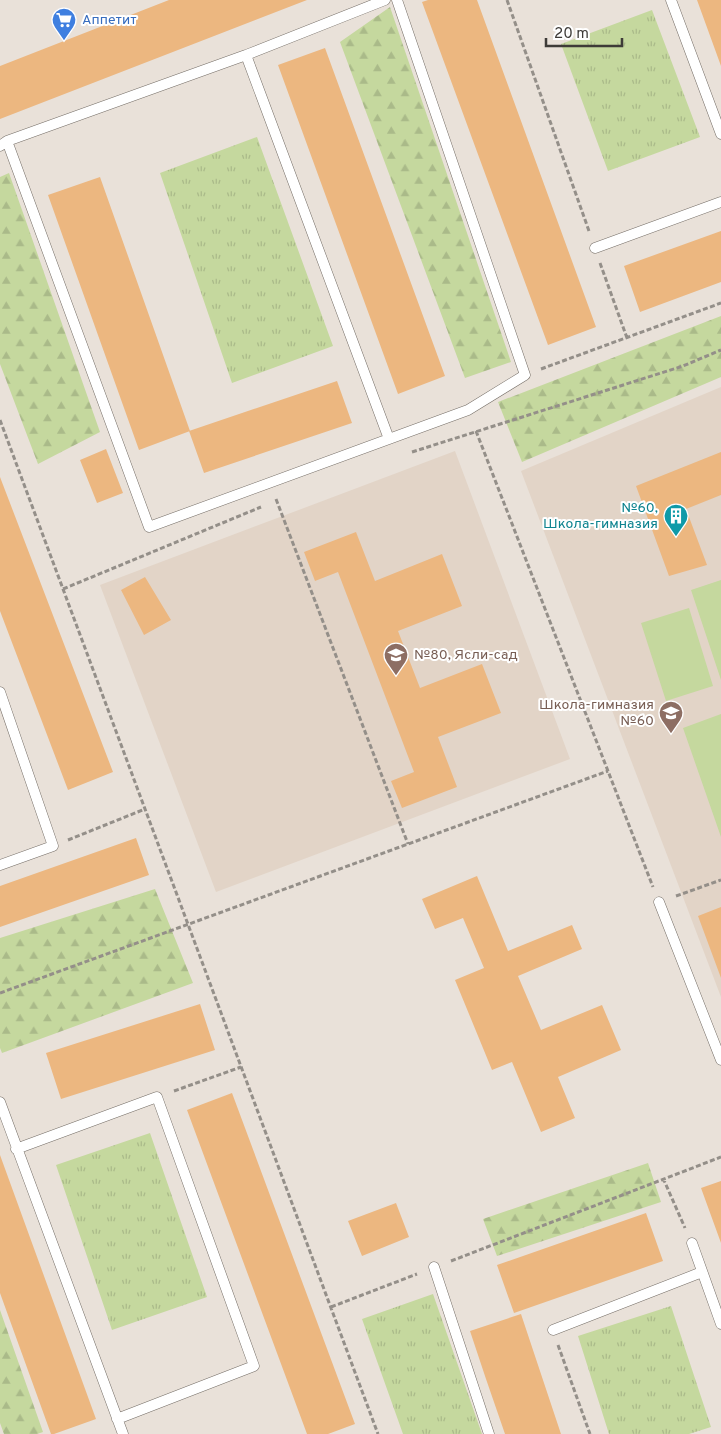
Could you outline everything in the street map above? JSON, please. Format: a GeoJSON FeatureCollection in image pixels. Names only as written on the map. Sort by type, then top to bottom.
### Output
{"type":"FeatureCollection","features":[{"type":"Feature","properties":{"kind":"lane"},"geometry":{"type":"LineString","coordinates":[[385,0],[246,55],[4,143],[149,527],[468,410],[525,375],[397,0]]}},
{"type":"Feature","properties":{"kind":"lane"},"geometry":{"type":"LineString","coordinates":[[671,0],[721,134]]}},
{"type":"Feature","properties":{"kind":"lane"},"geometry":{"type":"LineString","coordinates":[[246,55],[389,439]]}},
{"type":"Feature","properties":{"kind":"lane"},"geometry":{"type":"LineString","coordinates":[[595,248],[721,202]]}},
{"type":"Feature","properties":{"kind":"lane"},"geometry":{"type":"LineString","coordinates":[[0,692],[53,846],[0,865]]}},
{"type":"Feature","properties":{"kind":"lane"},"geometry":{"type":"LineString","coordinates":[[659,902],[721,1060]]}},
{"type":"Feature","properties":{"kind":"lane"},"geometry":{"type":"LineString","coordinates":[[16,1149],[157,1097],[254,1366],[117,1419]]}},
{"type":"Feature","properties":{"kind":"lane"},"geometry":{"type":"LineString","coordinates":[[0,1102],[123,1434]]}},
{"type":"Feature","properties":{"kind":"lane"},"geometry":{"type":"LineString","coordinates":[[692,1243],[721,1324]]}},
{"type":"Feature","properties":{"kind":"lane"},"geometry":{"type":"LineString","coordinates":[[434,1268],[489,1434]]}},
{"type":"Feature","properties":{"kind":"lane"},"geometry":{"type":"LineString","coordinates":[[553,1330],[702,1272]]}},
{"type":"Feature","properties":{"kind":"path"},"geometry":{"type":"LineString","coordinates":[[507,0],[627,338]]}},
{"type":"Feature","properties":{"kind":"path"},"geometry":{"type":"LineString","coordinates":[[525,375],[721,303]]}},
{"type":"Feature","properties":{"kind":"path"},"geometry":{"type":"LineString","coordinates":[[405,454],[683,366],[721,350]]}},
{"type":"Feature","properties":{"kind":"path"},"geometry":{"type":"LineString","coordinates":[[468,410],[659,902],[721,880]]}},
{"type":"Feature","properties":{"kind":"path"},"geometry":{"type":"LineString","coordinates":[[0,420],[378,1434]]}},
{"type":"Feature","properties":{"kind":"path"},"geometry":{"type":"LineString","coordinates":[[270,482],[408,844]]}},
{"type":"Feature","properties":{"kind":"path"},"geometry":{"type":"LineString","coordinates":[[63,589],[285,497]]}},
{"type":"Feature","properties":{"kind":"path"},"geometry":{"type":"LineString","coordinates":[[0,994],[608,771]]}},
{"type":"Feature","properties":{"kind":"path"},"geometry":{"type":"LineString","coordinates":[[53,846],[145,809]]}},
{"type":"Feature","properties":{"kind":"path"},"geometry":{"type":"LineString","coordinates":[[157,1097],[241,1067]]}},
{"type":"Feature","properties":{"kind":"path"},"geometry":{"type":"LineString","coordinates":[[331,1307],[721,1157]]}},
{"type":"Feature","properties":{"kind":"path"},"geometry":{"type":"LineString","coordinates":[[663,1178],[692,1243]]}},
{"type":"Feature","properties":{"kind":"path"},"geometry":{"type":"LineString","coordinates":[[553,1330],[590,1434]]}},
{"type":"Feature","properties":{"kind":"shaded area","name":"Школа-гимназия №60"},"geometry":{"type":"Polygon","coordinates":[[[721,387],[721,997],[521,471],[721,387]]]}},
{"type":"Feature","properties":{"kind":"shaded area"},"geometry":{"type":"Polygon","coordinates":[[[455,451],[570,759],[216,892],[100,585],[455,451]]]}},
{"type":"Feature","properties":{"kind":"green space"},"geometry":{"type":"Polygon","coordinates":[[[390,7],[511,362],[465,378],[340,42],[390,7]]]}},
{"type":"Feature","properties":{"kind":"green space"},"geometry":{"type":"Polygon","coordinates":[[[652,10],[700,137],[608,171],[561,44],[652,10]]]}},
{"type":"Feature","properties":{"kind":"green space"},"geometry":{"type":"Polygon","coordinates":[[[257,137],[333,346],[232,383],[160,173],[257,137]]]}},
{"type":"Feature","properties":{"kind":"green space"},"geometry":{"type":"Polygon","coordinates":[[[9,173],[100,432],[38,464],[0,364],[0,177],[9,173]]]}},
{"type":"Feature","properties":{"kind":"green space"},"geometry":{"type":"Polygon","coordinates":[[[721,316],[721,377],[522,462],[498,402],[721,316]]]}},
{"type":"Feature","properties":{"kind":"green space"},"geometry":{"type":"Polygon","coordinates":[[[721,580],[721,680],[691,590],[721,580]]]}},
{"type":"Feature","properties":{"kind":"green space"},"geometry":{"type":"Polygon","coordinates":[[[689,608],[713,686],[666,701],[641,623],[689,608]]]}},
{"type":"Feature","properties":{"kind":"green space"},"geometry":{"type":"Polygon","coordinates":[[[721,714],[721,837],[683,728],[721,714]]]}},
{"type":"Feature","properties":{"kind":"green space"},"geometry":{"type":"Polygon","coordinates":[[[155,889],[193,983],[2,1053],[0,1048],[0,938],[155,889]]]}},
{"type":"Feature","properties":{"kind":"green space"},"geometry":{"type":"Polygon","coordinates":[[[150,1133],[207,1297],[112,1330],[56,1165],[150,1133]]]}},
{"type":"Feature","properties":{"kind":"green space"},"geometry":{"type":"Polygon","coordinates":[[[648,1163],[661,1202],[497,1256],[483,1219],[648,1163]]]}},
{"type":"Feature","properties":{"kind":"green space"},"geometry":{"type":"Polygon","coordinates":[[[433,1294],[482,1434],[403,1434],[362,1319],[433,1294]]]}},
{"type":"Feature","properties":{"kind":"green space"},"geometry":{"type":"Polygon","coordinates":[[[671,1306],[711,1427],[689,1434],[609,1434],[578,1336],[671,1306]]]}},
{"type":"Feature","properties":{"kind":"green space"},"geometry":{"type":"Polygon","coordinates":[[[0,1310],[43,1432],[37,1434],[4,1434],[0,1423],[0,1310]]]}},
{"type":"Feature","properties":{"kind":"building"},"geometry":{"type":"Polygon","coordinates":[[[169,0],[307,0],[0,119],[0,66],[169,0]]]}},
{"type":"Feature","properties":{"kind":"building"},"geometry":{"type":"Polygon","coordinates":[[[428,0],[477,0],[596,327],[548,345],[422,2],[428,0]]]}},
{"type":"Feature","properties":{"kind":"building"},"geometry":{"type":"Polygon","coordinates":[[[697,0],[721,0],[721,66],[697,0]]]}},
{"type":"Feature","properties":{"kind":"building"},"geometry":{"type":"Polygon","coordinates":[[[325,48],[445,376],[398,394],[278,65],[325,48]]]}},
{"type":"Feature","properties":{"kind":"building"},"geometry":{"type":"Polygon","coordinates":[[[100,177],[190,431],[139,450],[48,195],[100,177]]]}},
{"type":"Feature","properties":{"kind":"building"},"geometry":{"type":"Polygon","coordinates":[[[721,231],[721,282],[640,312],[624,266],[721,231]]]}},
{"type":"Feature","properties":{"kind":"building"},"geometry":{"type":"Polygon","coordinates":[[[337,381],[352,423],[204,473],[189,431],[337,381]]]}},
{"type":"Feature","properties":{"kind":"building"},"geometry":{"type":"Polygon","coordinates":[[[106,449],[123,493],[97,503],[80,460],[106,449]]]}},
{"type":"Feature","properties":{"kind":"building","name":"№60, Школа-гимназия"},"geometry":{"type":"Polygon","coordinates":[[[721,452],[721,495],[686,509],[707,565],[669,576],[636,486],[721,452]]]}},
{"type":"Feature","properties":{"kind":"building"},"geometry":{"type":"Polygon","coordinates":[[[0,477],[113,772],[68,790],[0,611],[0,477]]]}},
{"type":"Feature","properties":{"kind":"building","name":"№80, Ясли-сад"},"geometry":{"type":"Polygon","coordinates":[[[356,532],[375,581],[442,554],[462,606],[398,631],[420,688],[482,664],[501,713],[438,737],[457,787],[402,808],[391,781],[414,772],[338,572],[315,581],[304,552],[356,532]]]}},
{"type":"Feature","properties":{"kind":"building"},"geometry":{"type":"Polygon","coordinates":[[[145,577],[171,620],[144,635],[121,590],[145,577]]]}},
{"type":"Feature","properties":{"kind":"building"},"geometry":{"type":"Polygon","coordinates":[[[136,838],[149,875],[0,927],[0,886],[136,838]]]}},
{"type":"Feature","properties":{"kind":"building"},"geometry":{"type":"Polygon","coordinates":[[[477,876],[508,951],[572,925],[582,949],[518,976],[541,1030],[602,1005],[621,1050],[558,1077],[575,1118],[541,1132],[512,1062],[492,1070],[455,980],[484,968],[463,918],[435,929],[422,899],[477,876]]]}},
{"type":"Feature","properties":{"kind":"building"},"geometry":{"type":"Polygon","coordinates":[[[721,907],[721,978],[698,916],[721,907]]]}},
{"type":"Feature","properties":{"kind":"building"},"geometry":{"type":"Polygon","coordinates":[[[200,1004],[215,1050],[61,1099],[46,1053],[200,1004]]]}},
{"type":"Feature","properties":{"kind":"building"},"geometry":{"type":"Polygon","coordinates":[[[232,1093],[355,1424],[328,1434],[307,1434],[187,1110],[232,1093]]]}},
{"type":"Feature","properties":{"kind":"building"},"geometry":{"type":"Polygon","coordinates":[[[0,1155],[96,1419],[54,1434],[51,1434],[0,1293],[0,1155]]]}},
{"type":"Feature","properties":{"kind":"building"},"geometry":{"type":"Polygon","coordinates":[[[721,1181],[721,1243],[701,1188],[721,1181]]]}},
{"type":"Feature","properties":{"kind":"building"},"geometry":{"type":"Polygon","coordinates":[[[396,1203],[409,1237],[362,1256],[348,1221],[396,1203]]]}},
{"type":"Feature","properties":{"kind":"building"},"geometry":{"type":"Polygon","coordinates":[[[646,1213],[663,1261],[514,1313],[497,1265],[646,1213]]]}},
{"type":"Feature","properties":{"kind":"building"},"geometry":{"type":"Polygon","coordinates":[[[521,1314],[561,1434],[505,1434],[470,1331],[521,1314]]]}},
{"type":"Feature","properties":{"kind":"place","name":"Аппетит"},"geometry":{"type":"Point","coordinates":[64,41]}},
{"type":"Feature","properties":{"kind":"place","name":"№60, Школа-гимназия"},"geometry":{"type":"Point","coordinates":[676,537]}},
{"type":"Feature","properties":{"kind":"place","name":"№80, Ясли-сад"},"geometry":{"type":"Point","coordinates":[396,676]}},
{"type":"Feature","properties":{"kind":"place","name":"Школа-гимназия №60"},"geometry":{"type":"Point","coordinates":[671,734]}}]}
